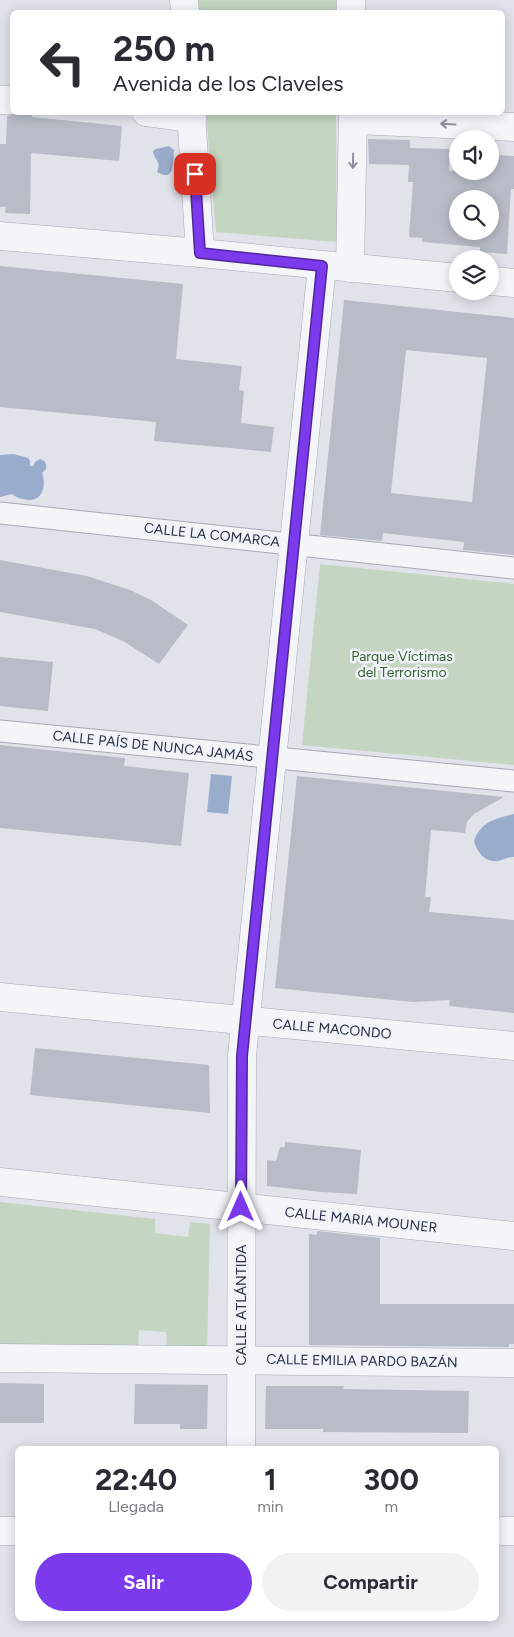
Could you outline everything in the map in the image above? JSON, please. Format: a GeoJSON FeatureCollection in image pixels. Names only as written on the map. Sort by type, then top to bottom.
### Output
{"type":"FeatureCollection","features":[{"type":"Feature","properties":{"kind":"street"},"geometry":{"type":"LineString","coordinates":[[191,115],[200,253]]}},
{"type":"Feature","properties":{"kind":"street"},"geometry":{"type":"LineString","coordinates":[[350,268],[354,116],[514,127]]}},
{"type":"Feature","properties":{"kind":"street"},"geometry":{"type":"LineString","coordinates":[[0,236],[449,277]]}},
{"type":"Feature","properties":{"kind":"street","name":"CALLE ATLÁNTIDA"},"geometry":{"type":"LineString","coordinates":[[240,1446],[242,1056],[322,266]]}},
{"type":"Feature","properties":{"kind":"street"},"geometry":{"type":"LineString","coordinates":[[499,282],[514,283]]}},
{"type":"Feature","properties":{"kind":"street","name":"CALLE LA COMARCA"},"geometry":{"type":"LineString","coordinates":[[0,512],[514,568]]}},
{"type":"Feature","properties":{"kind":"street","name":"CALLE PAÍS DE NUNCA JAMÁS"},"geometry":{"type":"LineString","coordinates":[[0,731],[514,781]]}},
{"type":"Feature","properties":{"kind":"street","name":"CALLE MACONDO"},"geometry":{"type":"LineString","coordinates":[[0,997],[514,1046]]}},
{"type":"Feature","properties":{"kind":"street","name":"CALLE MARIA MOUNER"},"geometry":{"type":"LineString","coordinates":[[0,1182],[514,1236]]}},
{"type":"Feature","properties":{"kind":"street","name":"CALLE EMILIA PARDO BAZÁN"},"geometry":{"type":"LineString","coordinates":[[0,1358],[514,1363]]}},
{"type":"Feature","properties":{"kind":"street"},"geometry":{"type":"LineString","coordinates":[[0,1531],[15,1531]]}},
{"type":"Feature","properties":{"kind":"street"},"geometry":{"type":"LineString","coordinates":[[499,1531],[514,1531]]}},
{"type":"Feature","properties":{"kind":"green space"},"geometry":{"type":"Polygon","coordinates":[[[197,0],[336,0],[336,10],[198,10],[197,0]]]}},
{"type":"Feature","properties":{"kind":"green space"},"geometry":{"type":"Polygon","coordinates":[[[206,115],[336,115],[337,242],[216,232],[206,115]]]}},
{"type":"Feature","properties":{"kind":"green space","name":"Parque Víctimas del Terrorismo"},"geometry":{"type":"Polygon","coordinates":[[[320,564],[514,584],[514,765],[302,745],[320,564]]]}},
{"type":"Feature","properties":{"kind":"green space"},"geometry":{"type":"Polygon","coordinates":[[[0,1202],[155,1219],[155,1233],[188,1237],[190,1222],[210,1224],[207,1350],[167,1348],[166,1332],[139,1330],[138,1346],[0,1346],[0,1202]]]}},
{"type":"Feature","properties":{"kind":"water"},"geometry":{"type":"Polygon","coordinates":[[[169,146],[174,150],[172,170],[167,175],[163,175],[157,172],[159,165],[153,151],[169,146]]]}},
{"type":"Feature","properties":{"kind":"water"},"geometry":{"type":"Polygon","coordinates":[[[14,454],[28,458],[30,466],[33,466],[40,459],[46,464],[46,469],[42,473],[43,489],[39,497],[29,500],[12,494],[0,497],[0,455],[14,454]]]}},
{"type":"Feature","properties":{"kind":"water"},"geometry":{"type":"Polygon","coordinates":[[[211,774],[232,776],[228,814],[207,812],[211,774]]]}},
{"type":"Feature","properties":{"kind":"water"},"geometry":{"type":"Polygon","coordinates":[[[514,814],[514,857],[493,861],[482,856],[474,841],[480,829],[501,817],[514,814]]]}},
{"type":"Feature","properties":{"kind":"building"},"geometry":{"type":"Polygon","coordinates":[[[32,115],[32,117],[122,126],[119,161],[31,153],[30,214],[5,213],[6,207],[0,207],[0,144],[6,144],[7,116],[32,115]]]}},
{"type":"Feature","properties":{"kind":"building"},"geometry":{"type":"Polygon","coordinates":[[[368,139],[410,140],[410,148],[449,149],[449,180],[499,180],[499,155],[514,156],[514,189],[511,189],[507,254],[499,253],[499,250],[480,250],[480,247],[422,242],[422,238],[409,237],[413,182],[408,182],[409,165],[369,164],[368,139]]]}},
{"type":"Feature","properties":{"kind":"building"},"geometry":{"type":"Polygon","coordinates":[[[0,266],[183,284],[176,359],[242,366],[239,390],[244,391],[241,423],[274,427],[271,452],[154,441],[156,422],[0,407],[0,266]]]}},
{"type":"Feature","properties":{"kind":"building"},"geometry":{"type":"Polygon","coordinates":[[[344,300],[514,318],[514,555],[463,550],[464,542],[383,533],[382,541],[320,535],[344,300]],[[406,350],[391,493],[472,502],[487,358],[406,350]]]}},
{"type":"Feature","properties":{"kind":"building"},"geometry":{"type":"Polygon","coordinates":[[[0,560],[87,576],[130,590],[151,600],[188,625],[159,664],[123,641],[95,629],[0,612],[0,560]]]}},
{"type":"Feature","properties":{"kind":"building"},"geometry":{"type":"Polygon","coordinates":[[[0,657],[53,662],[48,711],[0,706],[0,657]]]}},
{"type":"Feature","properties":{"kind":"building"},"geometry":{"type":"Polygon","coordinates":[[[0,745],[125,758],[124,766],[189,773],[181,846],[0,828],[0,745]]]}},
{"type":"Feature","properties":{"kind":"building"},"geometry":{"type":"Polygon","coordinates":[[[297,776],[504,797],[474,814],[467,822],[465,833],[431,830],[425,897],[431,897],[429,912],[514,920],[514,1013],[449,1006],[450,1000],[413,1002],[275,988],[297,776]]]}},
{"type":"Feature","properties":{"kind":"building"},"geometry":{"type":"Polygon","coordinates":[[[35,1048],[209,1065],[210,1113],[30,1095],[35,1048]]]}},
{"type":"Feature","properties":{"kind":"building"},"geometry":{"type":"Polygon","coordinates":[[[285,1142],[361,1150],[357,1194],[267,1186],[267,1160],[276,1161],[280,1147],[285,1147],[285,1142]]]}},
{"type":"Feature","properties":{"kind":"building"},"geometry":{"type":"Polygon","coordinates":[[[317,1231],[380,1238],[380,1304],[514,1304],[514,1344],[509,1344],[509,1347],[309,1345],[309,1234],[317,1235],[317,1231]]]}},
{"type":"Feature","properties":{"kind":"building"},"geometry":{"type":"Polygon","coordinates":[[[0,1383],[44,1384],[44,1423],[0,1423],[0,1383]]]}},
{"type":"Feature","properties":{"kind":"building"},"geometry":{"type":"Polygon","coordinates":[[[135,1384],[208,1385],[207,1429],[180,1429],[180,1424],[134,1424],[135,1384]]]}},
{"type":"Feature","properties":{"kind":"building"},"geometry":{"type":"Polygon","coordinates":[[[266,1386],[344,1386],[343,1389],[469,1391],[468,1433],[323,1432],[323,1429],[265,1429],[266,1386]]]}},
{"type":"Feature","properties":{"kind":"route"},"geometry":{"type":"LineString","coordinates":[[195,174],[200,253],[322,266],[242,1056],[241,1207]]}}]}
